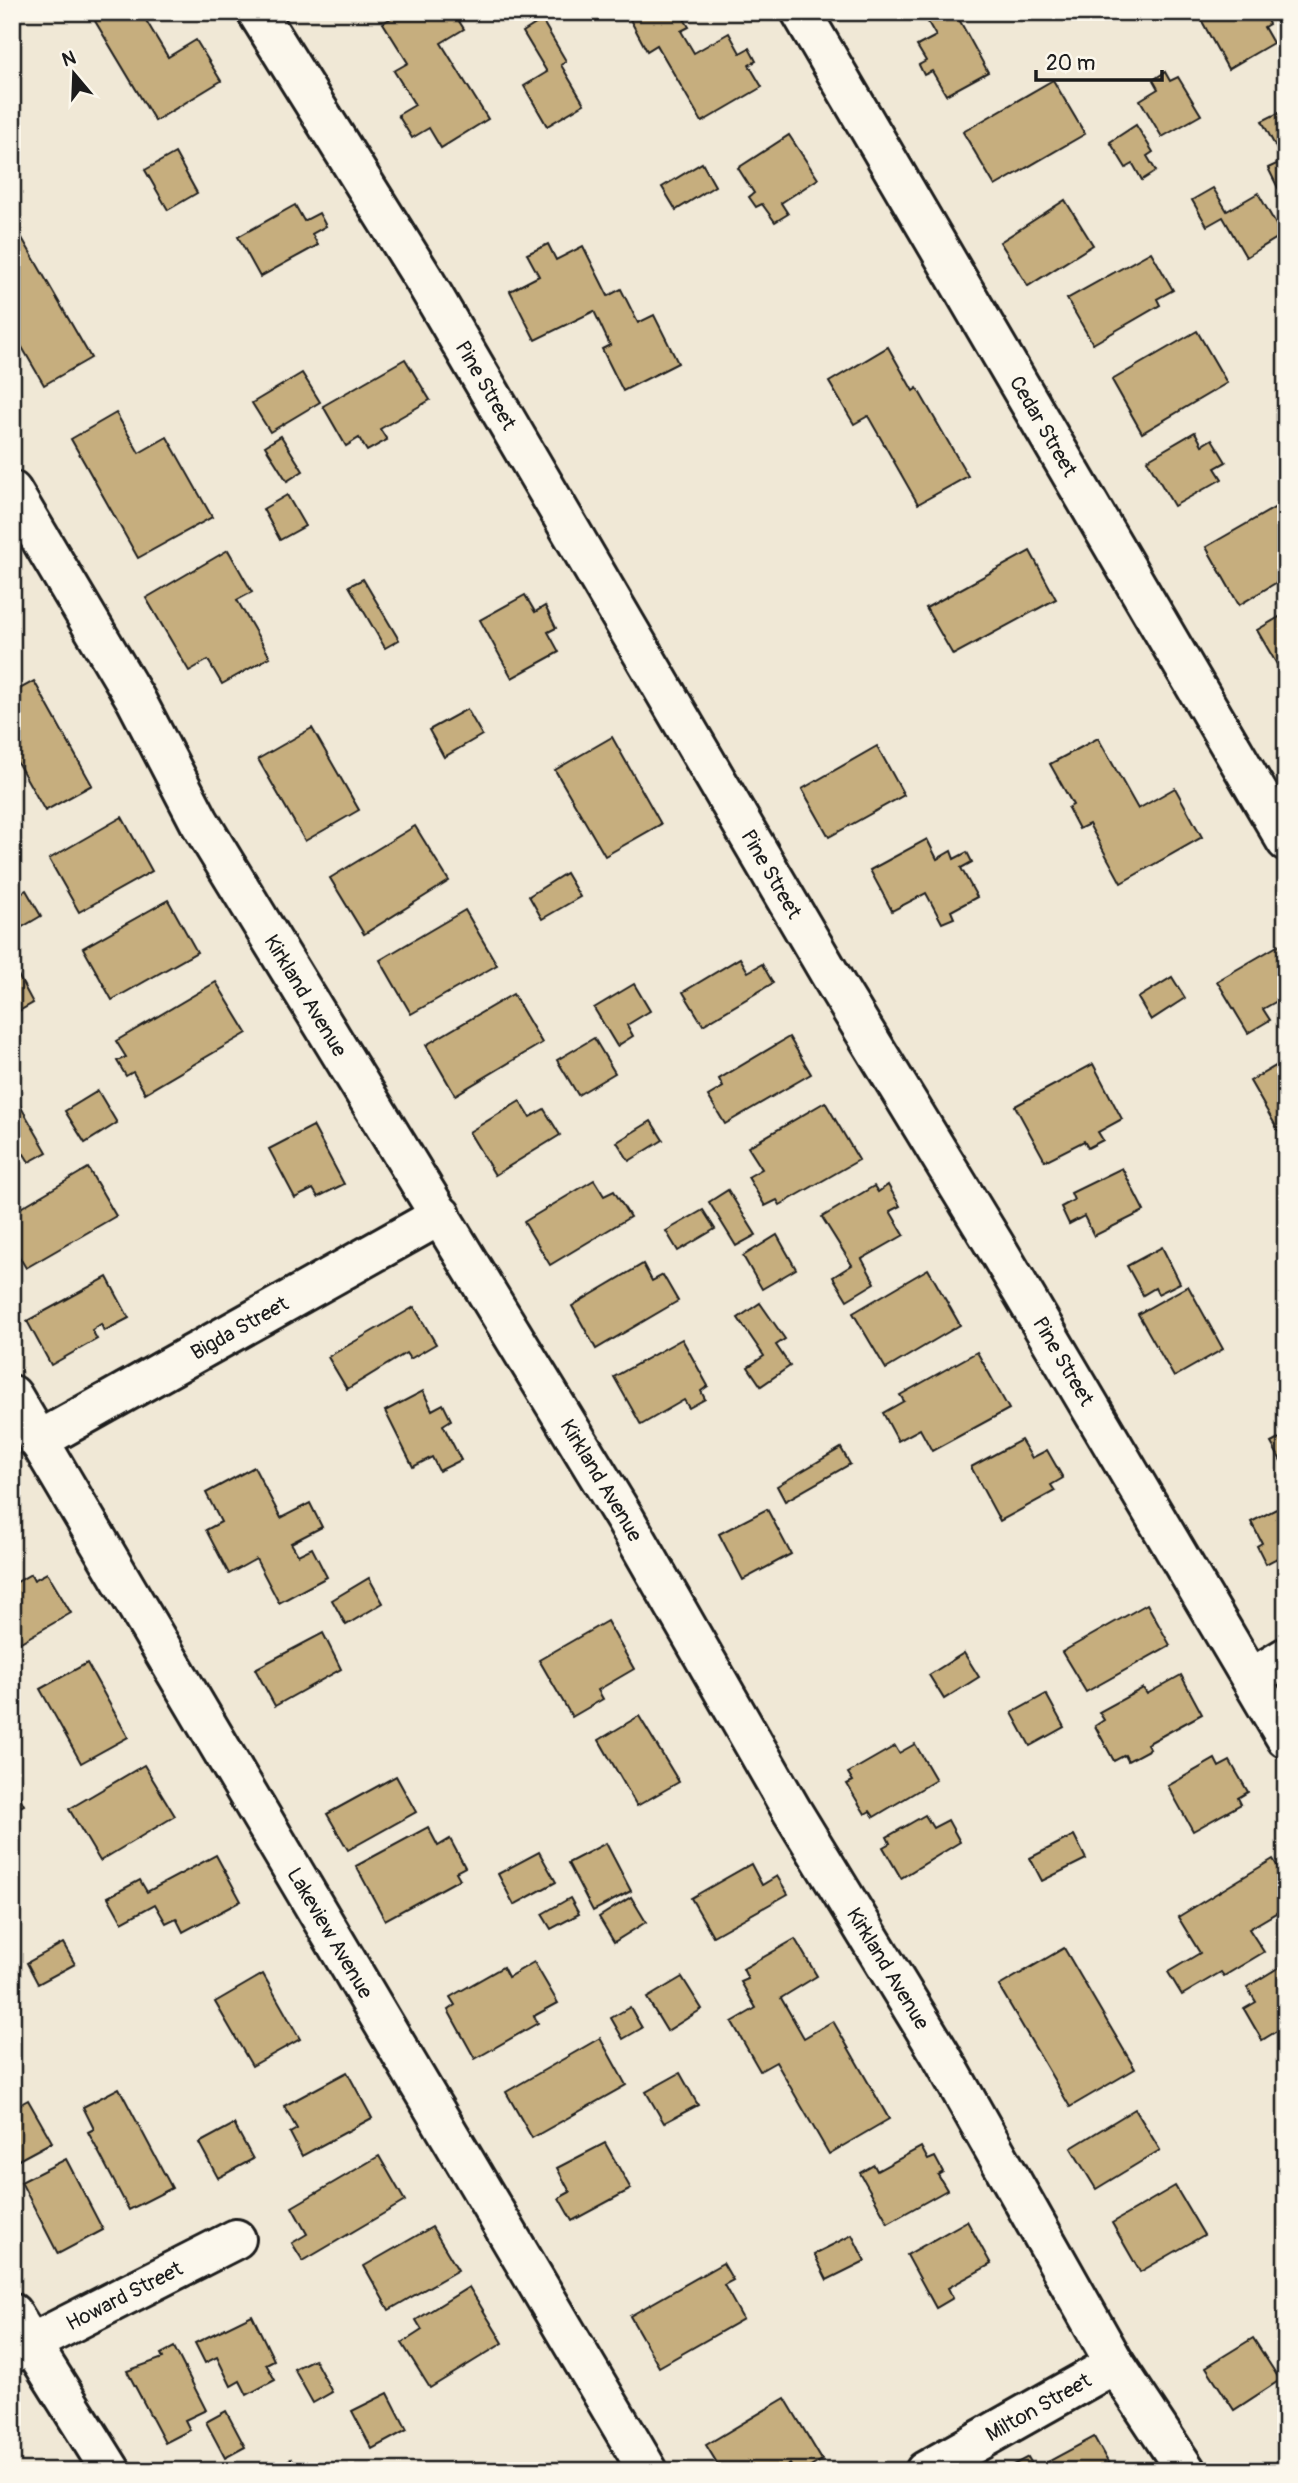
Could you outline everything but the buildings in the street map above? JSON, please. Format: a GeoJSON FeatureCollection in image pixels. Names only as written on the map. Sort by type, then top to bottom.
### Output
{"type":"FeatureCollection","features":[{"type":"Feature","properties":{"kind":"street","name":"Pine Street"},"geometry":{"type":"LineString","coordinates":[[257,12],[423,278],[838,988],[997,1248],[1286,1738]]}},
{"type":"Feature","properties":{"kind":"street","name":"Cedar Street"},"geometry":{"type":"LineString","coordinates":[[800,12],[1286,841]]}},
{"type":"Feature","properties":{"kind":"street","name":"Kirkland Avenue"},"geometry":{"type":"LineString","coordinates":[[12,491],[136,700],[199,821],[625,1519],[792,1811],[942,2057],[1115,2364],[1185,2471]]}},
{"type":"Feature","properties":{"kind":"street","name":"Bigda Street"},"geometry":{"type":"LineString","coordinates":[[38,1441],[441,1215]]}},
{"type":"Feature","properties":{"kind":"street","name":"Lakeview Avenue"},"geometry":{"type":"LineString","coordinates":[[12,1395],[648,2471]]}},
{"type":"Feature","properties":{"kind":"street"},"geometry":{"type":"LineString","coordinates":[[1251,1678],[1286,1657]]}},
{"type":"Feature","properties":{"kind":"street","name":"Howard Street"},"geometry":{"type":"LineString","coordinates":[[19,2336],[236,2239]]}},
{"type":"Feature","properties":{"kind":"street"},"geometry":{"type":"LineString","coordinates":[[19,2336],[111,2471]]}},
{"type":"Feature","properties":{"kind":"street","name":"Milton Street"},"geometry":{"type":"LineString","coordinates":[[925,2471],[1115,2364]]}}]}
